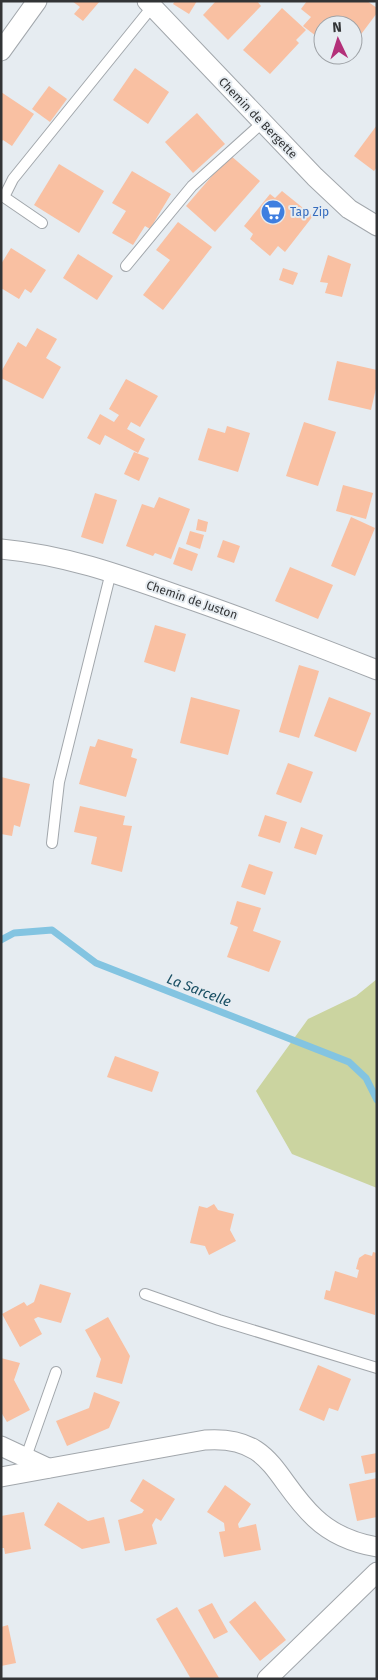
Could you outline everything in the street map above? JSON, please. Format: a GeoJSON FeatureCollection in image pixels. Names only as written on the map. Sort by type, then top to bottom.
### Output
{"type":"FeatureCollection","features":[{"type":"Feature","properties":{"kind":"street"},"geometry":{"type":"LineString","coordinates":[[1,51],[37,1]]}},
{"type":"Feature","properties":{"kind":"street","name":"Chemin de Bergette"},"geometry":{"type":"LineString","coordinates":[[150,4],[262,123],[349,210],[377,226]]}},
{"type":"Feature","properties":{"kind":"street","name":"Chemin de Juston"},"geometry":{"type":"LineString","coordinates":[[1,549],[42,553],[111,572],[264,625],[377,670]]}},
{"type":"Feature","properties":{"kind":"street"},"geometry":{"type":"LineString","coordinates":[[1,1477],[205,1440],[239,1441],[251,1446],[264,1456],[314,1517],[356,1543],[377,1547]]}},
{"type":"Feature","properties":{"kind":"street"},"geometry":{"type":"LineString","coordinates":[[1,1446],[48,1468]]}},
{"type":"Feature","properties":{"kind":"street"},"geometry":{"type":"LineString","coordinates":[[267,1679],[377,1572]]}},
{"type":"Feature","properties":{"kind":"lane"},"geometry":{"type":"LineString","coordinates":[[42,223],[4,197],[13,180],[150,4]]}},
{"type":"Feature","properties":{"kind":"lane"},"geometry":{"type":"LineString","coordinates":[[126,266],[192,186],[262,123]]}},
{"type":"Feature","properties":{"kind":"lane"},"geometry":{"type":"LineString","coordinates":[[52,843],[59,782],[111,572]]}},
{"type":"Feature","properties":{"kind":"lane"},"geometry":{"type":"LineString","coordinates":[[145,1294],[219,1320],[377,1368]]}},
{"type":"Feature","properties":{"kind":"lane"},"geometry":{"type":"LineString","coordinates":[[26,1457],[56,1372]]}},
{"type":"Feature","properties":{"kind":"green space"},"geometry":{"type":"Polygon","coordinates":[[[377,979],[377,1188],[292,1154],[256,1091],[308,1019],[356,996],[377,979]]]}},
{"type":"Feature","properties":{"kind":"building"},"geometry":{"type":"Polygon","coordinates":[[[72,1],[100,1],[83,21],[74,14],[80,7],[72,1]]]}},
{"type":"Feature","properties":{"kind":"building"},"geometry":{"type":"Polygon","coordinates":[[[175,1],[197,1],[189,14],[173,4],[175,1]]]}},
{"type":"Feature","properties":{"kind":"building"},"geometry":{"type":"Polygon","coordinates":[[[216,1],[257,1],[261,6],[228,40],[203,15],[216,1]]]}},
{"type":"Feature","properties":{"kind":"building"},"geometry":{"type":"Polygon","coordinates":[[[307,1],[367,1],[377,8],[377,13],[363,32],[363,15],[313,15],[313,34],[303,26],[311,17],[301,9],[307,1]]]}},
{"type":"Feature","properties":{"kind":"building"},"geometry":{"type":"Polygon","coordinates":[[[282,8],[306,30],[296,40],[299,43],[270,74],[243,50],[282,8]]]}},
{"type":"Feature","properties":{"kind":"building"},"geometry":{"type":"Polygon","coordinates":[[[135,68],[169,92],[148,124],[113,100],[135,68]]]}},
{"type":"Feature","properties":{"kind":"building"},"geometry":{"type":"Polygon","coordinates":[[[49,86],[67,99],[50,122],[32,109],[49,86]]]}},
{"type":"Feature","properties":{"kind":"building"},"geometry":{"type":"Polygon","coordinates":[[[1,92],[34,114],[12,146],[3,140],[1,142],[1,92]]]}},
{"type":"Feature","properties":{"kind":"building"},"geometry":{"type":"Polygon","coordinates":[[[197,113],[225,144],[193,173],[165,142],[197,113]]]}},
{"type":"Feature","properties":{"kind":"building"},"geometry":{"type":"Polygon","coordinates":[[[377,125],[377,167],[374,171],[354,156],[377,125]]]}},
{"type":"Feature","properties":{"kind":"building"},"geometry":{"type":"Polygon","coordinates":[[[230,155],[260,181],[215,232],[186,206],[230,155]]]}},
{"type":"Feature","properties":{"kind":"building"},"geometry":{"type":"Polygon","coordinates":[[[59,164],[104,191],[79,233],[34,205],[59,164]]]}},
{"type":"Feature","properties":{"kind":"building"},"geometry":{"type":"Polygon","coordinates":[[[132,171],[171,194],[150,229],[145,226],[133,245],[112,233],[126,211],[112,203],[132,171]]]}},
{"type":"Feature","properties":{"kind":"building"},"geometry":{"type":"Polygon","coordinates":[[[282,191],[313,216],[285,252],[278,246],[270,256],[250,239],[253,234],[244,226],[270,194],[275,198],[282,191]]]}},
{"type":"Feature","properties":{"kind":"building"},"geometry":{"type":"Polygon","coordinates":[[[178,222],[212,247],[163,310],[143,295],[170,260],[156,250],[178,222]]]}},
{"type":"Feature","properties":{"kind":"building"},"geometry":{"type":"Polygon","coordinates":[[[11,248],[46,270],[31,293],[25,289],[19,299],[1,288],[1,264],[11,248]]]}},
{"type":"Feature","properties":{"kind":"building"},"geometry":{"type":"Polygon","coordinates":[[[78,254],[113,276],[97,300],[63,278],[78,254]]]}},
{"type":"Feature","properties":{"kind":"building"},"geometry":{"type":"Polygon","coordinates":[[[328,255],[351,264],[342,297],[325,293],[328,283],[320,282],[328,255]]]}},
{"type":"Feature","properties":{"kind":"building"},"geometry":{"type":"Polygon","coordinates":[[[283,268],[298,273],[293,285],[279,280],[283,268]]]}},
{"type":"Feature","properties":{"kind":"building"},"geometry":{"type":"Polygon","coordinates":[[[37,328],[57,339],[46,358],[61,367],[43,399],[1,378],[1,372],[18,342],[26,347],[37,328]]]}},
{"type":"Feature","properties":{"kind":"building"},"geometry":{"type":"Polygon","coordinates":[[[337,361],[377,370],[377,384],[371,410],[328,400],[337,361]]]}},
{"type":"Feature","properties":{"kind":"building"},"geometry":{"type":"Polygon","coordinates":[[[126,379],[158,396],[140,427],[131,422],[127,429],[145,439],[138,453],[105,435],[100,445],[87,438],[100,414],[114,422],[119,415],[109,409],[126,379]]]}},
{"type":"Feature","properties":{"kind":"building"},"geometry":{"type":"Polygon","coordinates":[[[304,422],[336,432],[318,486],[286,476],[304,422]]]}},
{"type":"Feature","properties":{"kind":"building"},"geometry":{"type":"Polygon","coordinates":[[[227,426],[250,433],[238,472],[198,460],[208,428],[225,433],[227,426]]]}},
{"type":"Feature","properties":{"kind":"building"},"geometry":{"type":"Polygon","coordinates":[[[134,452],[149,458],[139,481],[124,474],[134,452]]]}},
{"type":"Feature","properties":{"kind":"building"},"geometry":{"type":"Polygon","coordinates":[[[343,485],[373,493],[366,519],[336,511],[343,485]]]}},
{"type":"Feature","properties":{"kind":"building"},"geometry":{"type":"Polygon","coordinates":[[[95,493],[117,500],[103,544],[81,537],[95,493]]]}},
{"type":"Feature","properties":{"kind":"building"},"geometry":{"type":"Polygon","coordinates":[[[159,497],[190,509],[171,559],[155,553],[153,556],[126,546],[142,504],[154,508],[159,497]]]}},
{"type":"Feature","properties":{"kind":"building"},"geometry":{"type":"Polygon","coordinates":[[[351,517],[375,528],[355,576],[331,566],[351,517]]]}},
{"type":"Feature","properties":{"kind":"building"},"geometry":{"type":"Polygon","coordinates":[[[198,519],[208,522],[206,532],[196,530],[198,519]]]}},
{"type":"Feature","properties":{"kind":"building"},"geometry":{"type":"Polygon","coordinates":[[[190,531],[204,535],[200,549],[186,544],[190,531]]]}},
{"type":"Feature","properties":{"kind":"building"},"geometry":{"type":"Polygon","coordinates":[[[223,540],[240,546],[234,563],[217,557],[223,540]]]}},
{"type":"Feature","properties":{"kind":"building"},"geometry":{"type":"Polygon","coordinates":[[[179,547],[198,554],[192,571],[173,564],[179,547]]]}},
{"type":"Feature","properties":{"kind":"building"},"geometry":{"type":"Polygon","coordinates":[[[290,567],[333,585],[318,619],[275,601],[290,567]]]}},
{"type":"Feature","properties":{"kind":"building"},"geometry":{"type":"Polygon","coordinates":[[[155,625],[186,634],[175,672],[144,662],[155,625]]]}},
{"type":"Feature","properties":{"kind":"building"},"geometry":{"type":"Polygon","coordinates":[[[299,665],[319,671],[299,738],[279,732],[299,665]]]}},
{"type":"Feature","properties":{"kind":"building"},"geometry":{"type":"Polygon","coordinates":[[[191,697],[240,710],[228,755],[180,743],[191,697]]]}},
{"type":"Feature","properties":{"kind":"building"},"geometry":{"type":"Polygon","coordinates":[[[329,697],[371,713],[356,752],[314,736],[329,697]]]}},
{"type":"Feature","properties":{"kind":"building"},"geometry":{"type":"Polygon","coordinates":[[[98,739],[133,749],[131,757],[137,759],[126,797],[79,784],[90,746],[95,747],[98,739]]]}},
{"type":"Feature","properties":{"kind":"building"},"geometry":{"type":"Polygon","coordinates":[[[288,763],[313,772],[301,803],[276,794],[288,763]]]}},
{"type":"Feature","properties":{"kind":"building"},"geometry":{"type":"Polygon","coordinates":[[[1,777],[30,784],[20,827],[14,825],[12,836],[1,834],[1,777]]]}},
{"type":"Feature","properties":{"kind":"building"},"geometry":{"type":"Polygon","coordinates":[[[80,806],[125,816],[123,825],[132,826],[122,872],[91,864],[97,837],[74,832],[80,806]]]}},
{"type":"Feature","properties":{"kind":"building"},"geometry":{"type":"Polygon","coordinates":[[[265,815],[287,822],[280,843],[258,836],[265,815]]]}},
{"type":"Feature","properties":{"kind":"building"},"geometry":{"type":"Polygon","coordinates":[[[301,827],[323,835],[316,855],[294,848],[301,827]]]}},
{"type":"Feature","properties":{"kind":"building"},"geometry":{"type":"Polygon","coordinates":[[[249,864],[273,872],[265,895],[241,887],[249,864]]]}},
{"type":"Feature","properties":{"kind":"building"},"geometry":{"type":"Polygon","coordinates":[[[237,901],[261,908],[253,931],[281,941],[269,972],[227,957],[238,927],[230,924],[237,901]]]}},
{"type":"Feature","properties":{"kind":"building"},"geometry":{"type":"Polygon","coordinates":[[[115,1056],[159,1072],[152,1092],[107,1077],[115,1056]]]}},
{"type":"Feature","properties":{"kind":"building"},"geometry":{"type":"Polygon","coordinates":[[[214,1204],[218,1210],[234,1214],[230,1230],[236,1241],[209,1255],[205,1246],[190,1243],[199,1206],[207,1208],[214,1204]]]}},
{"type":"Feature","properties":{"kind":"building"},"geometry":{"type":"Polygon","coordinates":[[[373,1252],[377,1253],[375,1315],[324,1299],[326,1290],[330,1291],[335,1271],[357,1278],[359,1270],[356,1269],[359,1258],[365,1254],[372,1256],[373,1252]]]}},
{"type":"Feature","properties":{"kind":"building"},"geometry":{"type":"Polygon","coordinates":[[[40,1284],[71,1293],[61,1323],[38,1317],[34,1319],[42,1334],[20,1347],[2,1314],[24,1302],[27,1306],[34,1302],[40,1284]]]}},
{"type":"Feature","properties":{"kind":"building"},"geometry":{"type":"Polygon","coordinates":[[[108,1317],[130,1356],[122,1384],[96,1377],[101,1359],[85,1330],[108,1317]]]}},
{"type":"Feature","properties":{"kind":"building"},"geometry":{"type":"Polygon","coordinates":[[[1,1358],[20,1363],[14,1380],[30,1410],[7,1422],[1,1412],[1,1358]]]}},
{"type":"Feature","properties":{"kind":"building"},"geometry":{"type":"Polygon","coordinates":[[[318,1365],[351,1379],[338,1411],[329,1408],[324,1421],[299,1410],[318,1365]]]}},
{"type":"Feature","properties":{"kind":"building"},"geometry":{"type":"Polygon","coordinates":[[[94,1392],[120,1402],[109,1428],[67,1446],[56,1421],[89,1408],[94,1392]]]}},
{"type":"Feature","properties":{"kind":"building"},"geometry":{"type":"Polygon","coordinates":[[[377,1453],[377,1472],[365,1474],[361,1456],[377,1453]]]}},
{"type":"Feature","properties":{"kind":"building"},"geometry":{"type":"Polygon","coordinates":[[[377,1478],[377,1517],[357,1521],[349,1484],[377,1478]]]}},
{"type":"Feature","properties":{"kind":"building"},"geometry":{"type":"Polygon","coordinates":[[[143,1479],[175,1499],[161,1521],[156,1518],[152,1525],[157,1544],[125,1551],[118,1520],[142,1513],[144,1510],[130,1501],[143,1479]]]}},
{"type":"Feature","properties":{"kind":"building"},"geometry":{"type":"Polygon","coordinates":[[[225,1485],[251,1504],[238,1524],[239,1528],[256,1524],[261,1550],[224,1557],[219,1532],[225,1531],[224,1523],[207,1512],[225,1485]]]}},
{"type":"Feature","properties":{"kind":"building"},"geometry":{"type":"Polygon","coordinates":[[[58,1502],[88,1521],[104,1517],[110,1543],[82,1549],[44,1525],[58,1502]]]}},
{"type":"Feature","properties":{"kind":"building"},"geometry":{"type":"Polygon","coordinates":[[[24,1512],[31,1549],[5,1554],[4,1548],[1,1548],[1,1516],[24,1512]]]}},
{"type":"Feature","properties":{"kind":"building"},"geometry":{"type":"Polygon","coordinates":[[[255,1601],[286,1640],[260,1661],[229,1622],[255,1601]]]}},
{"type":"Feature","properties":{"kind":"building"},"geometry":{"type":"Polygon","coordinates":[[[212,1603],[228,1632],[214,1639],[198,1610],[212,1603]]]}},
{"type":"Feature","properties":{"kind":"building"},"geometry":{"type":"Polygon","coordinates":[[[177,1607],[219,1678],[191,1679],[156,1619],[177,1607]]]}},
{"type":"Feature","properties":{"kind":"building"},"geometry":{"type":"Polygon","coordinates":[[[8,1625],[16,1663],[1,1666],[1,1627],[8,1625]]]}},
{"type":"Feature","properties":{"kind":"waterway","name":"La Sarcelle"},"geometry":{"type":"LineString","coordinates":[[1,940],[14,933],[52,930],[96,963],[349,1062],[366,1078],[377,1100]]}},
{"type":"Feature","properties":{"kind":"place","name":"Tap Zip"},"geometry":{"type":"Point","coordinates":[273,212]}}]}
